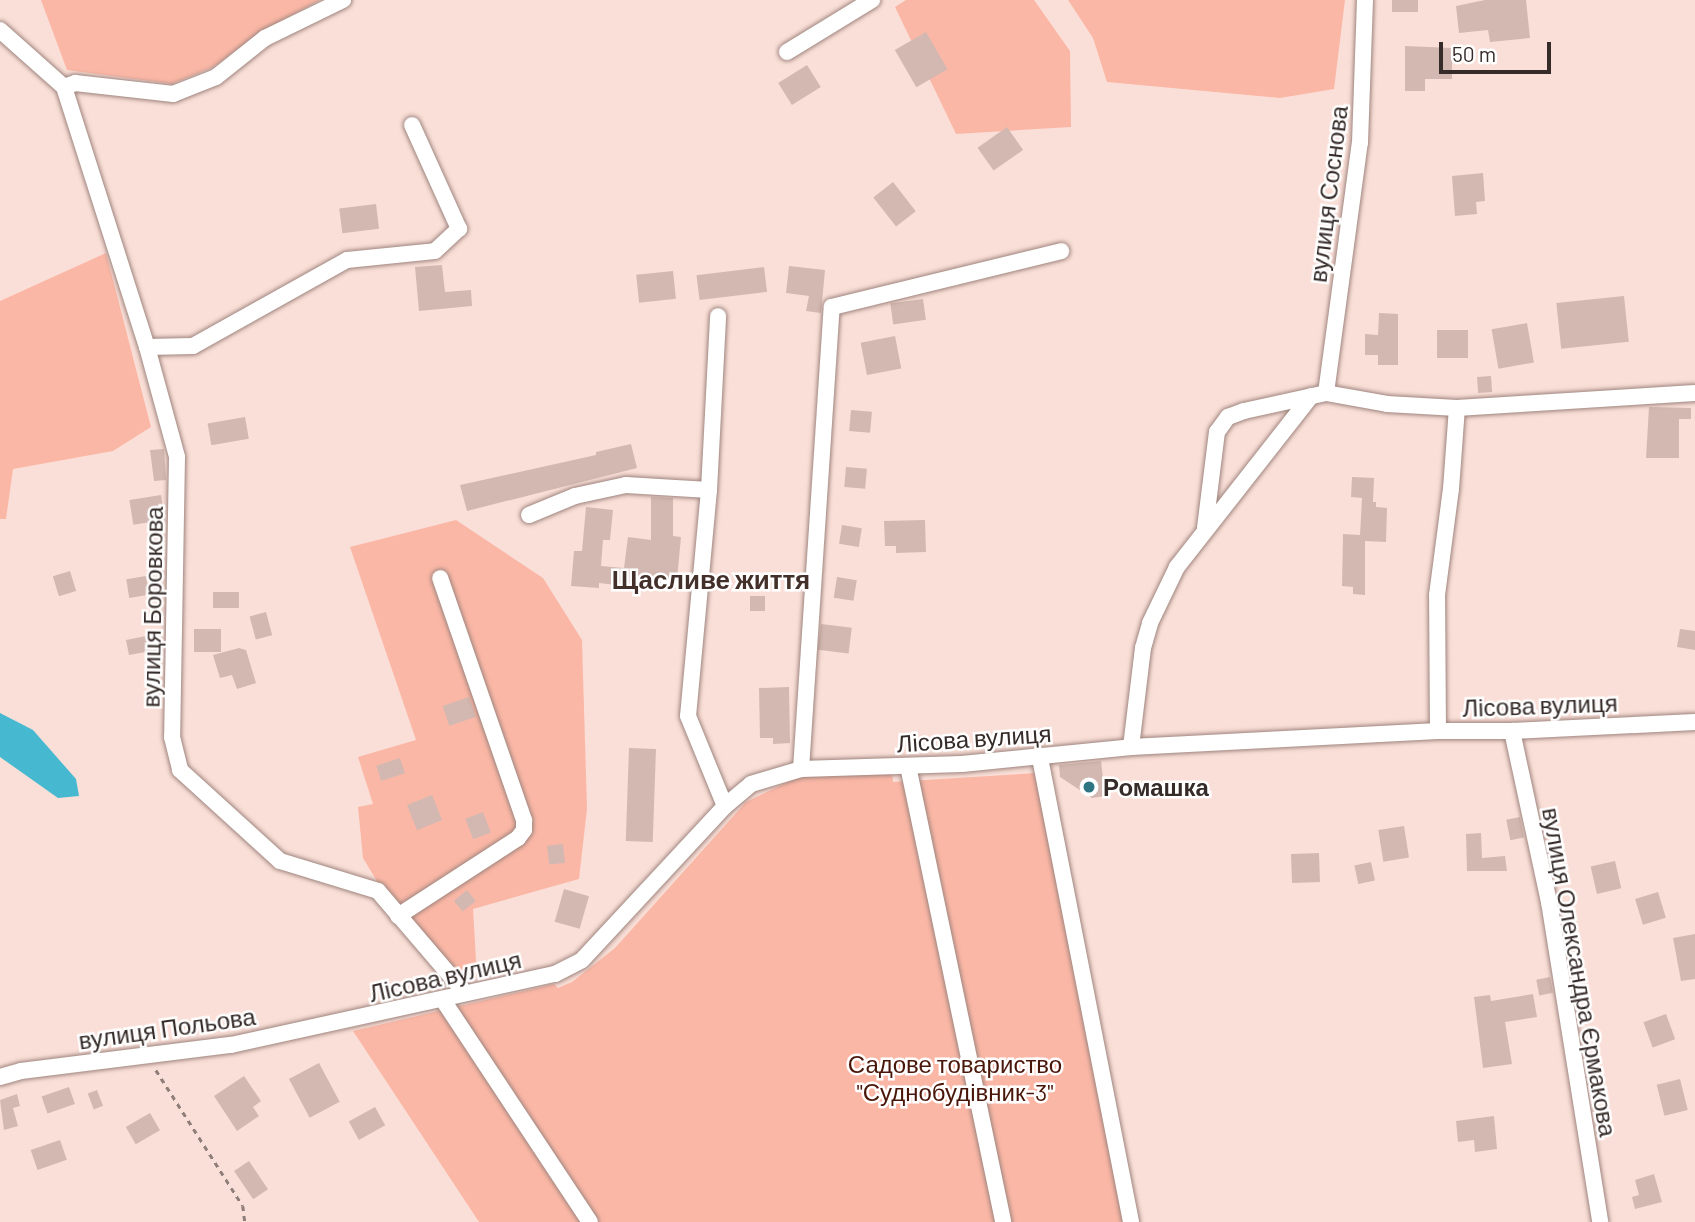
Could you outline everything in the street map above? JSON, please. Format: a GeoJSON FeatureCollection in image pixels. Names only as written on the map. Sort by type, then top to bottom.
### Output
{"type":"FeatureCollection","features":[{"type":"Feature","properties":{"kind":"street"},"geometry":{"type":"LineString","coordinates":[[0,30],[64,87],[75,83],[173,94],[216,77],[265,38],[344,0]]}},
{"type":"Feature","properties":{"kind":"street"},"geometry":{"type":"LineString","coordinates":[[787,52],[872,0]]}},
{"type":"Feature","properties":{"kind":"street","name":"вулиця Соснова"},"geometry":{"type":"LineString","coordinates":[[1319,395],[1360,143],[1365,0]]}},
{"type":"Feature","properties":{"kind":"street","name":"вулиця Боровкова"},"geometry":{"type":"LineString","coordinates":[[64,87],[147,347],[177,457],[172,737],[180,770],[280,861],[378,891],[465,993]]}},
{"type":"Feature","properties":{"kind":"street"},"geometry":{"type":"LineString","coordinates":[[147,347],[193,346],[347,260],[435,250],[459,229],[412,125]]}},
{"type":"Feature","properties":{"kind":"street"},"geometry":{"type":"LineString","coordinates":[[801,769],[833,299],[1060,251]]}},
{"type":"Feature","properties":{"kind":"street"},"geometry":{"type":"LineString","coordinates":[[718,316],[709,490],[688,716],[724,806]]}},
{"type":"Feature","properties":{"kind":"street"},"geometry":{"type":"LineString","coordinates":[[1205,528],[1214,444],[1221,424],[1228,417],[1244,411],[1319,395],[1387,404],[1457,408],[1695,393]]}},
{"type":"Feature","properties":{"kind":"street"},"geometry":{"type":"LineString","coordinates":[[1131,747],[1143,648],[1150,623],[1177,567],[1205,528],[1319,395]]}},
{"type":"Feature","properties":{"kind":"street"},"geometry":{"type":"LineString","coordinates":[[1438,731],[1437,594],[1451,489],[1457,408]]}},
{"type":"Feature","properties":{"kind":"street"},"geometry":{"type":"LineString","coordinates":[[529,515],[575,496],[626,485],[709,490]]}},
{"type":"Feature","properties":{"kind":"street"},"geometry":{"type":"LineString","coordinates":[[398,916],[518,838],[524,830],[524,820],[440,578]]}},
{"type":"Feature","properties":{"kind":"street","name":"Лісова вулиця"},"geometry":{"type":"LineString","coordinates":[[341,1023],[555,974],[582,960],[724,806],[751,784],[801,769],[1040,758],[1131,747],[1438,731],[1512,731],[1695,722]]}},
{"type":"Feature","properties":{"kind":"street","name":"вулиця Олександра Єрмакова"},"geometry":{"type":"LineString","coordinates":[[1512,731],[1549,902],[1600,1222]]}},
{"type":"Feature","properties":{"kind":"street"},"geometry":{"type":"LineString","coordinates":[[1040,758],[1131,1222]]}},
{"type":"Feature","properties":{"kind":"street"},"geometry":{"type":"LineString","coordinates":[[908,766],[1003,1222]]}},
{"type":"Feature","properties":{"kind":"street"},"geometry":{"type":"LineString","coordinates":[[443,1000],[590,1222]]}},
{"type":"Feature","properties":{"kind":"street","name":"вулиця Польова"},"geometry":{"type":"LineString","coordinates":[[0,1077],[21,1071],[231,1045],[341,1023]]}},
{"type":"Feature","properties":{"kind":"path"},"geometry":{"type":"LineString","coordinates":[[147,1055],[243,1206],[245,1222]]}},
{"type":"Feature","properties":{"kind":"green space"},"geometry":{"type":"Polygon","coordinates":[[[41,0],[320,0],[262,31],[213,67],[172,84],[67,70],[41,0]]]}},
{"type":"Feature","properties":{"kind":"green space"},"geometry":{"type":"Polygon","coordinates":[[[906,0],[1034,0],[1070,51],[1071,127],[956,134],[895,7],[906,0]]]}},
{"type":"Feature","properties":{"kind":"green space"},"geometry":{"type":"Polygon","coordinates":[[[1068,0],[1345,0],[1334,89],[1280,98],[1107,82],[1093,38],[1068,0]]]}},
{"type":"Feature","properties":{"kind":"green space"},"geometry":{"type":"Polygon","coordinates":[[[106,253],[151,427],[113,451],[13,469],[6,519],[0,519],[0,301],[106,253]]]}},
{"type":"Feature","properties":{"kind":"green space"},"geometry":{"type":"Polygon","coordinates":[[[456,520],[543,578],[582,640],[587,809],[579,879],[473,909],[477,977],[457,984],[398,916],[363,858],[358,807],[373,804],[358,757],[416,740],[350,547],[456,520]]]}},
{"type":"Feature","properties":{"kind":"green space","name":"Садове товариство \"Суднобудівник-3\""},"geometry":{"type":"Polygon","coordinates":[[[892,772],[893,782],[1037,773],[1129,1222],[479,1222],[353,1031],[554,984],[558,988],[572,982],[615,948],[746,802],[798,777],[892,772]]]}},
{"type":"Feature","properties":{"kind":"water"},"geometry":{"type":"Polygon","coordinates":[[[0,713],[33,730],[76,779],[79,796],[58,798],[0,757],[0,713]]]}},
{"type":"Feature","properties":{"kind":"building"},"geometry":{"type":"Polygon","coordinates":[[[1392,0],[1418,0],[1418,12],[1392,12],[1392,0]]]}},
{"type":"Feature","properties":{"kind":"building"},"geometry":{"type":"Polygon","coordinates":[[[1485,0],[1526,0],[1530,38],[1490,42],[1488,30],[1459,33],[1456,6],[1485,0]]]}},
{"type":"Feature","properties":{"kind":"building"},"geometry":{"type":"Polygon","coordinates":[[[926,32],[948,69],[916,87],[895,50],[926,32]]]}},
{"type":"Feature","properties":{"kind":"building"},"geometry":{"type":"Polygon","coordinates":[[[1405,46],[1452,48],[1452,79],[1425,79],[1425,91],[1405,91],[1405,46]]]}},
{"type":"Feature","properties":{"kind":"building"},"geometry":{"type":"Polygon","coordinates":[[[807,65],[821,87],[792,105],[778,83],[807,65]]]}},
{"type":"Feature","properties":{"kind":"building"},"geometry":{"type":"Polygon","coordinates":[[[1007,127],[1023,150],[994,171],[978,148],[1007,127]]]}},
{"type":"Feature","properties":{"kind":"building"},"geometry":{"type":"Polygon","coordinates":[[[1483,173],[1485,201],[1476,202],[1477,214],[1455,216],[1452,176],[1483,173]]]}},
{"type":"Feature","properties":{"kind":"building"},"geometry":{"type":"Polygon","coordinates":[[[893,182],[916,211],[896,227],[873,197],[893,182]]]}},
{"type":"Feature","properties":{"kind":"building"},"geometry":{"type":"Polygon","coordinates":[[[376,204],[379,229],[342,233],[339,209],[376,204]]]}},
{"type":"Feature","properties":{"kind":"building"},"geometry":{"type":"Polygon","coordinates":[[[442,265],[445,292],[471,290],[472,306],[419,311],[415,267],[442,265]]]}},
{"type":"Feature","properties":{"kind":"building"},"geometry":{"type":"Polygon","coordinates":[[[789,266],[825,270],[821,313],[806,311],[809,296],[786,293],[789,266]]]}},
{"type":"Feature","properties":{"kind":"building"},"geometry":{"type":"Polygon","coordinates":[[[764,267],[767,292],[700,300],[697,275],[764,267]]]}},
{"type":"Feature","properties":{"kind":"building"},"geometry":{"type":"Polygon","coordinates":[[[673,271],[676,299],[639,303],[636,275],[673,271]]]}},
{"type":"Feature","properties":{"kind":"building"},"geometry":{"type":"Polygon","coordinates":[[[1624,296],[1629,342],[1561,349],[1556,303],[1624,296]]]}},
{"type":"Feature","properties":{"kind":"building"},"geometry":{"type":"Polygon","coordinates":[[[923,299],[926,320],[893,324],[890,304],[923,299]]]}},
{"type":"Feature","properties":{"kind":"building"},"geometry":{"type":"Polygon","coordinates":[[[1379,313],[1398,314],[1398,365],[1378,365],[1378,355],[1365,355],[1365,334],[1378,335],[1379,313]]]}},
{"type":"Feature","properties":{"kind":"building"},"geometry":{"type":"Polygon","coordinates":[[[1527,323],[1534,362],[1498,369],[1492,329],[1527,323]]]}},
{"type":"Feature","properties":{"kind":"building"},"geometry":{"type":"Polygon","coordinates":[[[1437,330],[1468,330],[1468,358],[1437,358],[1437,330]]]}},
{"type":"Feature","properties":{"kind":"building"},"geometry":{"type":"Polygon","coordinates":[[[895,336],[901,368],[867,375],[861,343],[895,336]]]}},
{"type":"Feature","properties":{"kind":"building"},"geometry":{"type":"Polygon","coordinates":[[[1491,376],[1492,392],[1478,393],[1477,377],[1491,376]]]}},
{"type":"Feature","properties":{"kind":"building"},"geometry":{"type":"Polygon","coordinates":[[[1649,407],[1691,408],[1691,419],[1679,419],[1679,458],[1646,458],[1649,407]]]}},
{"type":"Feature","properties":{"kind":"building"},"geometry":{"type":"Polygon","coordinates":[[[851,410],[872,412],[870,433],[849,431],[851,410]]]}},
{"type":"Feature","properties":{"kind":"building"},"geometry":{"type":"Polygon","coordinates":[[[245,417],[249,439],[211,445],[208,424],[245,417]]]}},
{"type":"Feature","properties":{"kind":"building"},"geometry":{"type":"Polygon","coordinates":[[[631,444],[637,468],[467,511],[460,485],[596,455],[596,452],[631,444]]]}},
{"type":"Feature","properties":{"kind":"building"},"geometry":{"type":"Polygon","coordinates":[[[164,449],[166,480],[154,481],[150,450],[164,449]]]}},
{"type":"Feature","properties":{"kind":"building"},"geometry":{"type":"Polygon","coordinates":[[[846,467],[867,469],[865,489],[844,487],[846,467]]]}},
{"type":"Feature","properties":{"kind":"building"},"geometry":{"type":"Polygon","coordinates":[[[1352,477],[1374,478],[1373,502],[1376,502],[1376,507],[1387,508],[1386,542],[1365,541],[1365,595],[1353,594],[1353,587],[1342,586],[1343,534],[1360,535],[1362,498],[1351,497],[1352,477]]]}},
{"type":"Feature","properties":{"kind":"building"},"geometry":{"type":"Polygon","coordinates":[[[161,495],[165,520],[133,525],[129,500],[161,495]]]}},
{"type":"Feature","properties":{"kind":"building"},"geometry":{"type":"Polygon","coordinates":[[[651,497],[673,498],[673,536],[681,537],[677,579],[670,578],[669,585],[634,581],[634,587],[599,583],[599,588],[571,586],[574,551],[582,551],[586,507],[613,510],[610,540],[603,540],[601,566],[624,568],[628,537],[651,540],[651,497]]]}},
{"type":"Feature","properties":{"kind":"building"},"geometry":{"type":"Polygon","coordinates":[[[925,520],[926,552],[896,553],[896,546],[885,546],[884,521],[925,520]]]}},
{"type":"Feature","properties":{"kind":"building"},"geometry":{"type":"Polygon","coordinates":[[[842,525],[862,528],[859,547],[839,544],[842,525]]]}},
{"type":"Feature","properties":{"kind":"building"},"geometry":{"type":"Polygon","coordinates":[[[70,571],[76,591],[59,596],[53,576],[70,571]]]}},
{"type":"Feature","properties":{"kind":"building"},"geometry":{"type":"Polygon","coordinates":[[[146,576],[149,595],[129,598],[126,579],[146,576]]]}},
{"type":"Feature","properties":{"kind":"building"},"geometry":{"type":"Polygon","coordinates":[[[837,577],[857,580],[853,601],[834,598],[837,577]]]}},
{"type":"Feature","properties":{"kind":"building"},"geometry":{"type":"Polygon","coordinates":[[[213,592],[239,592],[239,608],[213,608],[213,592]]]}},
{"type":"Feature","properties":{"kind":"building"},"geometry":{"type":"Polygon","coordinates":[[[750,596],[765,596],[765,611],[750,611],[750,596]]]}},
{"type":"Feature","properties":{"kind":"building"},"geometry":{"type":"Polygon","coordinates":[[[266,612],[272,635],[256,640],[250,616],[266,612]]]}},
{"type":"Feature","properties":{"kind":"building"},"geometry":{"type":"Polygon","coordinates":[[[821,624],[852,628],[849,654],[818,650],[821,624]]]}},
{"type":"Feature","properties":{"kind":"building"},"geometry":{"type":"Polygon","coordinates":[[[194,629],[221,629],[221,652],[194,652],[194,629]]]}},
{"type":"Feature","properties":{"kind":"building"},"geometry":{"type":"Polygon","coordinates":[[[1680,629],[1695,631],[1695,650],[1677,647],[1680,629]]]}},
{"type":"Feature","properties":{"kind":"building"},"geometry":{"type":"Polygon","coordinates":[[[156,634],[161,658],[147,661],[145,652],[129,655],[126,640],[156,634]]]}},
{"type":"Feature","properties":{"kind":"building"},"geometry":{"type":"Polygon","coordinates":[[[239,648],[246,650],[256,683],[237,689],[232,675],[220,678],[213,655],[239,648]]]}},
{"type":"Feature","properties":{"kind":"building"},"geometry":{"type":"Polygon","coordinates":[[[789,687],[790,743],[773,744],[773,738],[760,738],[759,688],[789,687]]]}},
{"type":"Feature","properties":{"kind":"building"},"geometry":{"type":"Polygon","coordinates":[[[469,697],[476,717],[449,726],[443,706],[469,697]]]}},
{"type":"Feature","properties":{"kind":"building"},"geometry":{"type":"Polygon","coordinates":[[[629,748],[656,749],[653,842],[626,841],[629,748]]]}},
{"type":"Feature","properties":{"kind":"building"},"geometry":{"type":"Polygon","coordinates":[[[400,758],[405,773],[381,781],[376,766],[400,758]]]}},
{"type":"Feature","properties":{"kind":"building","name":"Ромашка"},"geometry":{"type":"Polygon","coordinates":[[[1101,761],[1105,796],[1092,798],[1060,777],[1059,765],[1101,761]]]}},
{"type":"Feature","properties":{"kind":"building"},"geometry":{"type":"Polygon","coordinates":[[[432,795],[442,820],[417,830],[407,805],[432,795]]]}},
{"type":"Feature","properties":{"kind":"building"},"geometry":{"type":"Polygon","coordinates":[[[483,812],[491,833],[473,839],[465,819],[483,812]]]}},
{"type":"Feature","properties":{"kind":"building"},"geometry":{"type":"Polygon","coordinates":[[[1520,817],[1524,838],[1510,840],[1506,820],[1520,817]]]}},
{"type":"Feature","properties":{"kind":"building"},"geometry":{"type":"Polygon","coordinates":[[[1404,826],[1409,858],[1383,862],[1378,830],[1404,826]]]}},
{"type":"Feature","properties":{"kind":"building"},"geometry":{"type":"Polygon","coordinates":[[[1481,833],[1482,858],[1505,856],[1507,871],[1467,871],[1466,834],[1481,833]]]}},
{"type":"Feature","properties":{"kind":"building"},"geometry":{"type":"Polygon","coordinates":[[[563,844],[565,863],[549,865],[547,846],[563,844]]]}},
{"type":"Feature","properties":{"kind":"building"},"geometry":{"type":"Polygon","coordinates":[[[1319,853],[1320,882],[1292,883],[1291,854],[1319,853]]]}},
{"type":"Feature","properties":{"kind":"building"},"geometry":{"type":"Polygon","coordinates":[[[1615,861],[1621,888],[1597,894],[1591,867],[1615,861]]]}},
{"type":"Feature","properties":{"kind":"building"},"geometry":{"type":"Polygon","coordinates":[[[1371,862],[1375,881],[1358,884],[1354,866],[1371,862]]]}},
{"type":"Feature","properties":{"kind":"building"},"geometry":{"type":"Polygon","coordinates":[[[564,889],[589,896],[580,929],[555,922],[564,889]]]}},
{"type":"Feature","properties":{"kind":"building"},"geometry":{"type":"Polygon","coordinates":[[[467,890],[476,901],[463,912],[454,901],[467,890]]]}},
{"type":"Feature","properties":{"kind":"building"},"geometry":{"type":"Polygon","coordinates":[[[1658,892],[1666,918],[1643,925],[1635,899],[1658,892]]]}},
{"type":"Feature","properties":{"kind":"building"},"geometry":{"type":"Polygon","coordinates":[[[1695,934],[1695,979],[1681,981],[1673,938],[1695,934]]]}},
{"type":"Feature","properties":{"kind":"building"},"geometry":{"type":"Polygon","coordinates":[[[1550,977],[1553,993],[1539,995],[1536,980],[1550,977]]]}},
{"type":"Feature","properties":{"kind":"building"},"geometry":{"type":"Polygon","coordinates":[[[1533,994],[1537,1017],[1505,1022],[1512,1064],[1483,1068],[1474,997],[1490,995],[1491,1001],[1533,994]]]}},
{"type":"Feature","properties":{"kind":"building"},"geometry":{"type":"Polygon","coordinates":[[[1666,1014],[1675,1039],[1653,1048],[1643,1022],[1666,1014]]]}},
{"type":"Feature","properties":{"kind":"building"},"geometry":{"type":"Polygon","coordinates":[[[319,1063],[340,1102],[310,1118],[289,1079],[319,1063]]]}},
{"type":"Feature","properties":{"kind":"building"},"geometry":{"type":"Polygon","coordinates":[[[244,1076],[261,1101],[253,1107],[259,1116],[237,1131],[214,1096],[244,1076]]]}},
{"type":"Feature","properties":{"kind":"building"},"geometry":{"type":"Polygon","coordinates":[[[1680,1079],[1688,1110],[1664,1116],[1657,1085],[1680,1079]]]}},
{"type":"Feature","properties":{"kind":"building"},"geometry":{"type":"Polygon","coordinates":[[[69,1087],[75,1104],[47,1113],[42,1096],[69,1087]]]}},
{"type":"Feature","properties":{"kind":"building"},"geometry":{"type":"Polygon","coordinates":[[[97,1090],[103,1106],[94,1109],[88,1094],[97,1090]]]}},
{"type":"Feature","properties":{"kind":"building"},"geometry":{"type":"Polygon","coordinates":[[[17,1094],[20,1106],[13,1108],[18,1126],[4,1130],[0,1100],[17,1094]]]}},
{"type":"Feature","properties":{"kind":"building"},"geometry":{"type":"Polygon","coordinates":[[[375,1107],[385,1125],[359,1140],[349,1122],[375,1107]]]}},
{"type":"Feature","properties":{"kind":"building"},"geometry":{"type":"Polygon","coordinates":[[[150,1113],[160,1130],[136,1144],[126,1127],[150,1113]]]}},
{"type":"Feature","properties":{"kind":"building"},"geometry":{"type":"Polygon","coordinates":[[[1494,1116],[1497,1149],[1475,1152],[1474,1140],[1458,1142],[1456,1121],[1494,1116]]]}},
{"type":"Feature","properties":{"kind":"building"},"geometry":{"type":"Polygon","coordinates":[[[60,1140],[67,1160],[38,1170],[31,1150],[60,1140]]]}},
{"type":"Feature","properties":{"kind":"building"},"geometry":{"type":"Polygon","coordinates":[[[249,1161],[268,1189],[253,1199],[234,1171],[249,1161]]]}},
{"type":"Feature","properties":{"kind":"building"},"geometry":{"type":"Polygon","coordinates":[[[1654,1174],[1662,1202],[1635,1209],[1632,1197],[1639,1195],[1635,1180],[1654,1174]]]}},
{"type":"Feature","properties":{"kind":"place","name":"Ромашка"},"geometry":{"type":"Point","coordinates":[1089,787]}},
{"type":"Feature","properties":{"kind":"district","name":"Щасливе життя"},"geometry":{"type":"Point","coordinates":[711,579]}}]}
